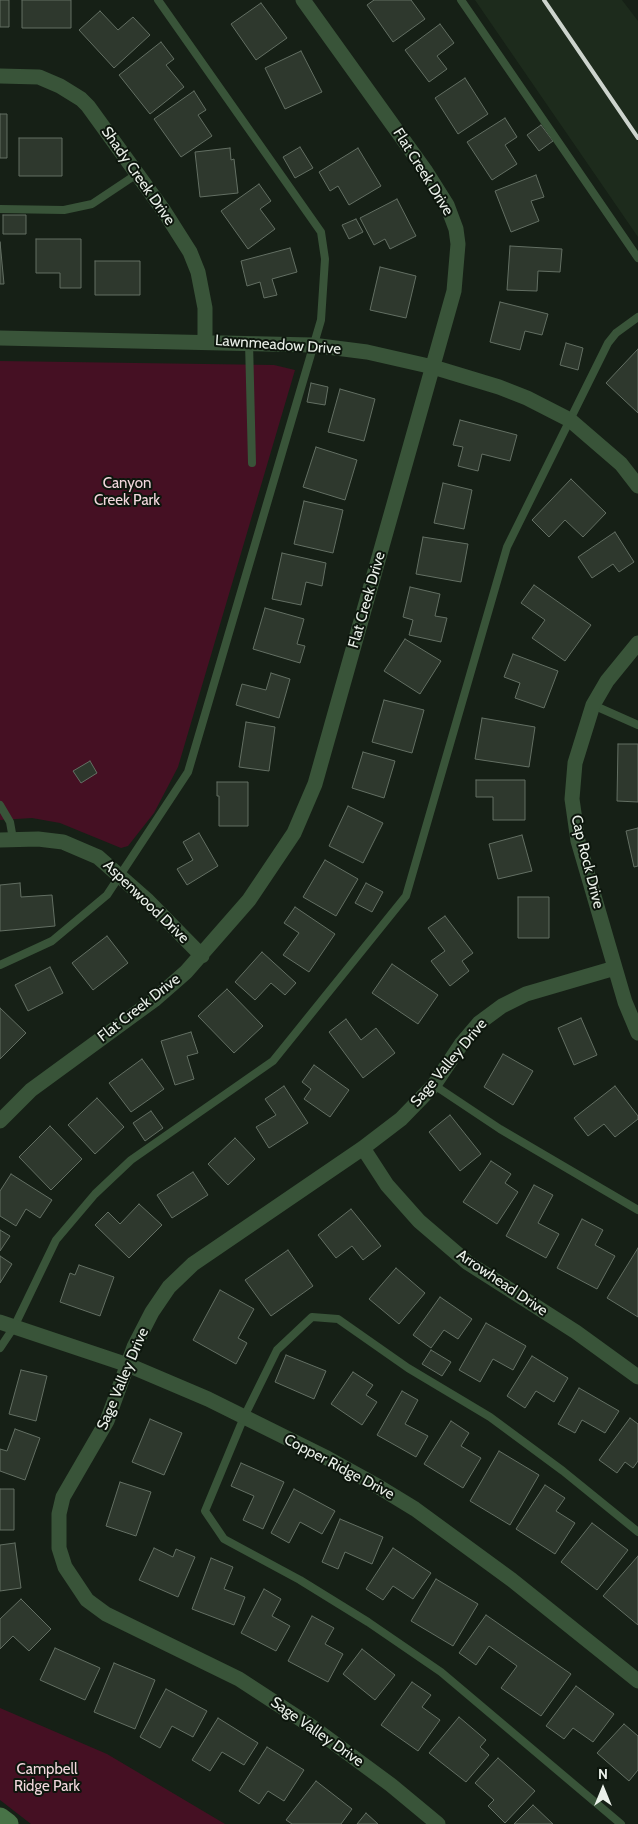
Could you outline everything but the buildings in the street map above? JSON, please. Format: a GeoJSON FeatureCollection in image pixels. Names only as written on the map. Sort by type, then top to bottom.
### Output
{"type":"FeatureCollection","features":[{"type":"Feature","properties":{"kind":"main road"},"geometry":{"type":"LineString","coordinates":[[0,1818],[8,1824]]}},
{"type":"Feature","properties":{"kind":"street","name":"Flat Creek Drive"},"geometry":{"type":"LineString","coordinates":[[0,1121],[31,1090],[154,1000],[202,956],[249,900],[294,833],[315,784],[433,367],[457,277],[458,244],[452,217],[424,170],[303,0]]}},
{"type":"Feature","properties":{"kind":"street","name":"Shady Creek Drive"},"geometry":{"type":"LineString","coordinates":[[0,76],[39,77],[80,99],[164,211],[190,252],[198,272],[205,308],[205,341]]}},
{"type":"Feature","properties":{"kind":"street","name":"Lawnmeadow Drive"},"geometry":{"type":"LineString","coordinates":[[0,338],[205,341],[312,345],[367,352],[433,367],[499,387],[527,398],[570,420],[620,464],[638,486]]}},
{"type":"Feature","properties":{"kind":"street","name":"Cap Rock Drive"},"geometry":{"type":"LineString","coordinates":[[638,642],[607,680],[593,704],[575,763],[572,799],[578,841],[625,1002],[638,1033]]}},
{"type":"Feature","properties":{"kind":"street","name":"Aspenwood Drive"},"geometry":{"type":"LineString","coordinates":[[7,839],[63,842],[84,849],[98,857],[202,956]]}},
{"type":"Feature","properties":{"kind":"street","name":"Sage Valley Drive"},"geometry":{"type":"LineString","coordinates":[[438,1824],[391,1785],[311,1726],[239,1680],[106,1614],[87,1600],[75,1585],[65,1567],[59,1548],[58,1523],[63,1497],[107,1421],[134,1347],[152,1312],[169,1288],[192,1264],[363,1148],[401,1119],[434,1085],[462,1043],[479,1023],[502,1006],[526,994],[615,968]]}},
{"type":"Feature","properties":{"kind":"street","name":"Arrowhead Drive"},"geometry":{"type":"LineString","coordinates":[[363,1148],[387,1185],[419,1221],[468,1263],[576,1332],[638,1377]]}},
{"type":"Feature","properties":{"kind":"street","name":"Copper Ridge Drive"},"geometry":{"type":"LineString","coordinates":[[7,1324],[128,1366],[244,1417],[327,1458],[415,1509],[520,1586],[638,1681]]}},
{"type":"Feature","properties":{"kind":"lane"},"geometry":{"type":"LineString","coordinates":[[0,966],[52,941],[108,895],[188,772],[208,710],[312,345],[319,328],[326,260],[321,232],[158,0]]}},
{"type":"Feature","properties":{"kind":"lane"},"geometry":{"type":"LineString","coordinates":[[461,0],[638,258]]}},
{"type":"Feature","properties":{"kind":"lane"},"geometry":{"type":"LineString","coordinates":[[0,209],[64,210],[92,204],[137,174]]}},
{"type":"Feature","properties":{"kind":"lane"},"geometry":{"type":"LineString","coordinates":[[0,1348],[7,1324],[56,1240],[95,1194],[132,1160],[273,1060],[406,896],[507,547],[608,343],[616,333],[638,317]]}},
{"type":"Feature","properties":{"kind":"lane"},"geometry":{"type":"LineString","coordinates":[[249,342],[252,463]]}},
{"type":"Feature","properties":{"kind":"lane"},"geometry":{"type":"LineString","coordinates":[[593,704],[638,725]]}},
{"type":"Feature","properties":{"kind":"lane"},"geometry":{"type":"LineString","coordinates":[[0,805],[10,822],[7,839]]}},
{"type":"Feature","properties":{"kind":"lane"},"geometry":{"type":"LineString","coordinates":[[434,1085],[500,1128],[638,1210]]}},
{"type":"Feature","properties":{"kind":"lane"},"geometry":{"type":"LineString","coordinates":[[621,1824],[441,1672],[368,1622],[308,1585],[224,1539],[205,1511],[244,1417],[276,1350],[312,1317],[338,1319],[408,1368],[490,1417],[564,1471],[638,1532]]}},
{"type":"Feature","properties":{"kind":"shaded area"},"geometry":{"type":"Polygon","coordinates":[[[475,0],[622,0],[638,21],[638,237],[475,0]]]}},
{"type":"Feature","properties":{"kind":"green space","name":"Canyon Creek Park"},"geometry":{"type":"Polygon","coordinates":[[[0,361],[274,365],[295,370],[178,767],[154,813],[128,846],[121,848],[60,823],[32,818],[0,820],[0,361]]]}},
{"type":"Feature","properties":{"kind":"green space","name":"Campbell Ridge Park"},"geometry":{"type":"Polygon","coordinates":[[[0,1708],[107,1754],[225,1824],[31,1824],[0,1800],[0,1708]]]}},
{"type":"Feature","properties":{"kind":"railway"},"geometry":{"type":"LineString","coordinates":[[544,0],[638,138]]}}]}
